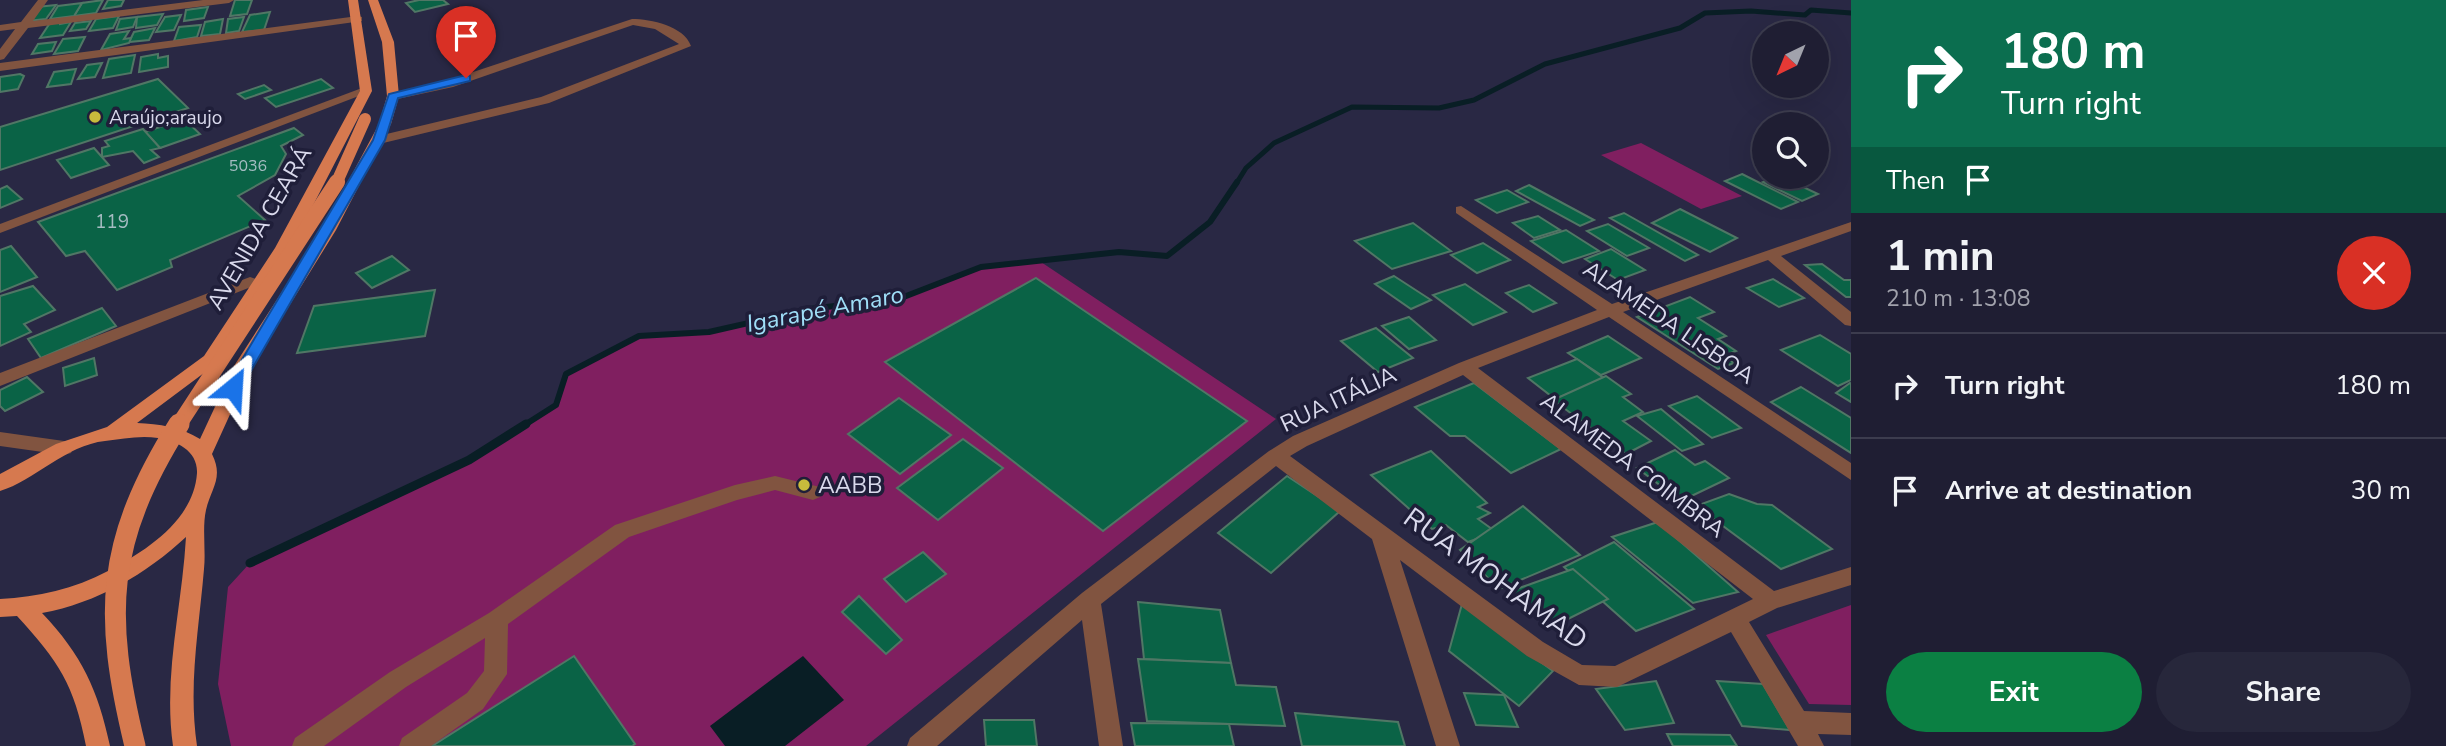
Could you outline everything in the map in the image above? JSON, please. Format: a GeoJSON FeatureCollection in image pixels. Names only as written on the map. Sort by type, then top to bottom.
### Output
{"type":"FeatureCollection","features":[{"type":"Feature","properties":{"kind":"main road"},"geometry":{"type":"LineString","coordinates":[[135,746],[117,655],[114,594],[120,551],[131,512],[167,441],[263,300],[328,196],[353,150],[365,119],[365,94],[358,19],[353,0]]}},
{"type":"Feature","properties":{"kind":"main road"},"geometry":{"type":"LineString","coordinates":[[202,454],[243,366],[329,230],[379,140],[393,96],[388,42],[373,0]]}},
{"type":"Feature","properties":{"kind":"main road","name":"AVENIDA CEARÁ"},"geometry":{"type":"LineString","coordinates":[[108,435],[210,360],[283,248],[365,94]]}},
{"type":"Feature","properties":{"kind":"main road"},"geometry":{"type":"LineString","coordinates":[[0,484],[64,448],[108,435],[140,431],[167,433],[194,444],[202,454],[207,479],[196,509],[167,542],[125,573],[74,596],[11,608]]}},
{"type":"Feature","properties":{"kind":"main road"},"geometry":{"type":"LineString","coordinates":[[185,746],[178,684],[198,541],[196,509]]}},
{"type":"Feature","properties":{"kind":"main road"},"geometry":{"type":"LineString","coordinates":[[11,608],[66,652],[82,682],[97,746]]}},
{"type":"Feature","properties":{"kind":"street"},"geometry":{"type":"LineString","coordinates":[[0,57],[43,0]]}},
{"type":"Feature","properties":{"kind":"street"},"geometry":{"type":"LineString","coordinates":[[0,28],[229,0]]}},
{"type":"Feature","properties":{"kind":"street"},"geometry":{"type":"LineString","coordinates":[[0,67],[358,19]]}},
{"type":"Feature","properties":{"kind":"street"},"geometry":{"type":"LineString","coordinates":[[379,140],[545,100],[616,75],[685,46],[684,40],[646,21],[632,22],[461,80],[393,96]]}},
{"type":"Feature","properties":{"kind":"street"},"geometry":{"type":"LineString","coordinates":[[0,229],[365,94]]}},
{"type":"Feature","properties":{"kind":"street","name":"ALAMEDA LISBOA"},"geometry":{"type":"LineString","coordinates":[[1461,210],[1851,473]]}},
{"type":"Feature","properties":{"kind":"street","name":"RUA ITÁLIA"},"geometry":{"type":"LineString","coordinates":[[919,746],[1090,600],[1276,456],[1300,441],[1465,367],[1612,310],[1772,256],[1851,226]]}},
{"type":"Feature","properties":{"kind":"street"},"geometry":{"type":"LineString","coordinates":[[1772,256],[1851,321]]}},
{"type":"Feature","properties":{"kind":"street"},"geometry":{"type":"LineString","coordinates":[[0,380],[250,282]]}},
{"type":"Feature","properties":{"kind":"street","name":"ALAMEDA COIMBRA"},"geometry":{"type":"LineString","coordinates":[[1465,367],[1771,601]]}},
{"type":"Feature","properties":{"kind":"street"},"geometry":{"type":"LineString","coordinates":[[0,439],[64,448]]}},
{"type":"Feature","properties":{"kind":"street","name":"RUA MOHAMAD"},"geometry":{"type":"LineString","coordinates":[[1276,456],[1535,649],[1578,675],[1617,677],[1771,601],[1851,576]]}},
{"type":"Feature","properties":{"kind":"street"},"geometry":{"type":"LineString","coordinates":[[303,746],[387,685],[449,645],[497,620],[622,531],[735,492],[775,483],[813,492]]}},
{"type":"Feature","properties":{"kind":"street"},"geometry":{"type":"LineString","coordinates":[[1380,531],[1448,746]]}},
{"type":"Feature","properties":{"kind":"street"},"geometry":{"type":"LineString","coordinates":[[1090,600],[1111,746]]}},
{"type":"Feature","properties":{"kind":"street"},"geometry":{"type":"LineString","coordinates":[[1735,619],[1812,746]]}},
{"type":"Feature","properties":{"kind":"street"},"geometry":{"type":"LineString","coordinates":[[411,746],[475,701],[495,674],[497,620]]}},
{"type":"Feature","properties":{"kind":"street"},"geometry":{"type":"LineString","coordinates":[[1798,722],[1851,724]]}},
{"type":"Feature","properties":{"kind":"shaded area"},"geometry":{"type":"Polygon","coordinates":[[[1641,143],[1742,196],[1701,209],[1601,155],[1641,143]]]}},
{"type":"Feature","properties":{"kind":"shaded area","name":"AABB"},"geometry":{"type":"Polygon","coordinates":[[[1041,262],[1276,419],[866,746],[231,746],[218,684],[228,587],[250,563],[469,460],[556,405],[566,374],[639,336],[709,332],[810,309],[901,298],[981,267],[1041,262]]]}},
{"type":"Feature","properties":{"kind":"shaded area"},"geometry":{"type":"Polygon","coordinates":[[[1851,605],[1851,705],[1809,704],[1766,635],[1851,605]]]}},
{"type":"Feature","properties":{"kind":"water"},"geometry":{"type":"Polygon","coordinates":[[[803,656],[844,700],[785,746],[725,746],[710,726],[803,656]]]}},
{"type":"Feature","properties":{"kind":"building"},"geometry":{"type":"Polygon","coordinates":[[[103,0],[96,13],[74,16],[82,3],[103,0]]]}},
{"type":"Feature","properties":{"kind":"building"},"geometry":{"type":"Polygon","coordinates":[[[108,0],[124,0],[121,6],[103,9],[108,0]]]}},
{"type":"Feature","properties":{"kind":"building"},"geometry":{"type":"Polygon","coordinates":[[[235,0],[252,0],[247,14],[230,16],[235,0]]]}},
{"type":"Feature","properties":{"kind":"building"},"geometry":{"type":"Polygon","coordinates":[[[443,0],[448,4],[415,12],[406,3],[443,0]]]}},
{"type":"Feature","properties":{"kind":"building"},"geometry":{"type":"Polygon","coordinates":[[[82,3],[74,16],[50,19],[58,6],[82,3]]]}},
{"type":"Feature","properties":{"kind":"building"},"geometry":{"type":"Polygon","coordinates":[[[56,5],[46,19],[27,21],[37,7],[56,5]]]}},
{"type":"Feature","properties":{"kind":"building"},"geometry":{"type":"Polygon","coordinates":[[[208,7],[204,18],[184,21],[186,10],[208,7]]]}},
{"type":"Feature","properties":{"kind":"building"},"geometry":{"type":"Polygon","coordinates":[[[270,12],[264,30],[242,32],[250,15],[270,12]]]}},
{"type":"Feature","properties":{"kind":"building"},"geometry":{"type":"Polygon","coordinates":[[[163,14],[157,25],[136,28],[137,17],[163,14]]]}},
{"type":"Feature","properties":{"kind":"building"},"geometry":{"type":"Polygon","coordinates":[[[181,15],[174,30],[156,32],[165,17],[181,15]]]}},
{"type":"Feature","properties":{"kind":"building"},"geometry":{"type":"Polygon","coordinates":[[[119,16],[113,28],[89,31],[96,19],[119,16]]]}},
{"type":"Feature","properties":{"kind":"building"},"geometry":{"type":"Polygon","coordinates":[[[137,17],[133,27],[116,30],[120,19],[137,17]]]}},
{"type":"Feature","properties":{"kind":"building"},"geometry":{"type":"Polygon","coordinates":[[[244,17],[239,31],[226,33],[228,19],[244,17]]]}},
{"type":"Feature","properties":{"kind":"building"},"geometry":{"type":"Polygon","coordinates":[[[223,19],[220,34],[201,36],[205,22],[223,19]]]}},
{"type":"Feature","properties":{"kind":"building"},"geometry":{"type":"Polygon","coordinates":[[[60,21],[60,24],[71,22],[63,35],[40,38],[50,23],[60,21]]]}},
{"type":"Feature","properties":{"kind":"building"},"geometry":{"type":"Polygon","coordinates":[[[91,21],[86,29],[70,31],[75,23],[91,21]]]}},
{"type":"Feature","properties":{"kind":"building"},"geometry":{"type":"Polygon","coordinates":[[[201,25],[197,37],[174,41],[179,27],[201,25]]]}},
{"type":"Feature","properties":{"kind":"building"},"geometry":{"type":"Polygon","coordinates":[[[155,28],[149,40],[129,42],[134,32],[155,28]]]}},
{"type":"Feature","properties":{"kind":"building"},"geometry":{"type":"Polygon","coordinates":[[[129,31],[124,39],[131,38],[129,43],[101,50],[110,34],[129,31]]]}},
{"type":"Feature","properties":{"kind":"building"},"geometry":{"type":"Polygon","coordinates":[[[85,37],[78,51],[54,54],[63,39],[85,37]]]}},
{"type":"Feature","properties":{"kind":"building"},"geometry":{"type":"Polygon","coordinates":[[[56,42],[52,51],[32,54],[38,44],[56,42]]]}},
{"type":"Feature","properties":{"kind":"building"},"geometry":{"type":"Polygon","coordinates":[[[158,54],[158,58],[168,56],[168,67],[139,72],[141,57],[158,54]]]}},
{"type":"Feature","properties":{"kind":"building"},"geometry":{"type":"Polygon","coordinates":[[[135,55],[131,73],[103,78],[109,59],[135,55]]]}},
{"type":"Feature","properties":{"kind":"building"},"geometry":{"type":"Polygon","coordinates":[[[102,63],[95,77],[78,79],[87,65],[102,63]]]}},
{"type":"Feature","properties":{"kind":"building"},"geometry":{"type":"Polygon","coordinates":[[[76,69],[71,84],[47,87],[54,72],[76,69]]]}},
{"type":"Feature","properties":{"kind":"building"},"geometry":{"type":"Polygon","coordinates":[[[20,74],[24,76],[18,89],[0,92],[0,77],[20,74]]]}},
{"type":"Feature","properties":{"kind":"building","name":"Araújo;araujo"},"geometry":{"type":"Polygon","coordinates":[[[158,79],[188,108],[0,170],[0,127],[158,79]]]}},
{"type":"Feature","properties":{"kind":"building"},"geometry":{"type":"Polygon","coordinates":[[[321,79],[333,88],[276,107],[265,98],[321,79]]]}},
{"type":"Feature","properties":{"kind":"building"},"geometry":{"type":"Polygon","coordinates":[[[264,85],[271,90],[245,99],[238,94],[264,85]]]}},
{"type":"Feature","properties":{"kind":"building"},"geometry":{"type":"Polygon","coordinates":[[[184,119],[200,134],[160,148],[145,132],[184,119]]]}},
{"type":"Feature","properties":{"kind":"building"},"geometry":{"type":"Polygon","coordinates":[[[294,128],[303,135],[281,146],[286,154],[275,175],[238,196],[265,220],[170,260],[172,267],[117,290],[85,251],[66,256],[38,222],[294,128]]]}},
{"type":"Feature","properties":{"kind":"building"},"geometry":{"type":"Polygon","coordinates":[[[143,129],[160,148],[151,150],[159,157],[144,163],[133,151],[102,157],[102,148],[109,146],[105,141],[143,129]]]}},
{"type":"Feature","properties":{"kind":"building"},"geometry":{"type":"Polygon","coordinates":[[[94,148],[109,165],[71,178],[57,160],[94,148]]]}},
{"type":"Feature","properties":{"kind":"building"},"geometry":{"type":"Polygon","coordinates":[[[1742,174],[1752,179],[1752,189],[1772,189],[1798,202],[1781,209],[1725,181],[1742,174]]]}},
{"type":"Feature","properties":{"kind":"building"},"geometry":{"type":"Polygon","coordinates":[[[1529,185],[1594,220],[1580,226],[1516,191],[1529,185]]]}},
{"type":"Feature","properties":{"kind":"building"},"geometry":{"type":"Polygon","coordinates":[[[7,186],[22,199],[0,208],[0,189],[7,186]]]}},
{"type":"Feature","properties":{"kind":"building"},"geometry":{"type":"Polygon","coordinates":[[[1777,189],[1807,189],[1818,194],[1802,201],[1777,189]]]}},
{"type":"Feature","properties":{"kind":"building"},"geometry":{"type":"Polygon","coordinates":[[[1507,190],[1528,202],[1497,213],[1476,200],[1507,190]]]}},
{"type":"Feature","properties":{"kind":"building"},"geometry":{"type":"Polygon","coordinates":[[[1680,209],[1737,238],[1710,252],[1652,223],[1680,209]]]}},
{"type":"Feature","properties":{"kind":"building"},"geometry":{"type":"Polygon","coordinates":[[[1624,213],[1698,255],[1685,261],[1610,218],[1624,213]]]}},
{"type":"Feature","properties":{"kind":"building"},"geometry":{"type":"Polygon","coordinates":[[[1538,216],[1560,230],[1534,238],[1513,223],[1538,216]]]}},
{"type":"Feature","properties":{"kind":"building"},"geometry":{"type":"Polygon","coordinates":[[[1413,223],[1451,251],[1392,269],[1355,241],[1413,223]]]}},
{"type":"Feature","properties":{"kind":"building"},"geometry":{"type":"Polygon","coordinates":[[[1608,224],[1649,248],[1627,256],[1587,231],[1608,224]]]}},
{"type":"Feature","properties":{"kind":"building"},"geometry":{"type":"Polygon","coordinates":[[[1566,230],[1599,251],[1563,263],[1531,241],[1566,230]]]}},
{"type":"Feature","properties":{"kind":"building"},"geometry":{"type":"Polygon","coordinates":[[[1483,243],[1510,260],[1477,273],[1451,255],[1483,243]]]}},
{"type":"Feature","properties":{"kind":"building"},"geometry":{"type":"Polygon","coordinates":[[[11,246],[37,277],[0,292],[0,250],[11,246]]]}},
{"type":"Feature","properties":{"kind":"building"},"geometry":{"type":"Polygon","coordinates":[[[1611,249],[1645,270],[1618,280],[1585,259],[1611,249]]]}},
{"type":"Feature","properties":{"kind":"building"},"geometry":{"type":"Polygon","coordinates":[[[392,256],[409,270],[372,288],[356,273],[392,256]]]}},
{"type":"Feature","properties":{"kind":"building"},"geometry":{"type":"Polygon","coordinates":[[[1822,264],[1844,280],[1851,280],[1851,297],[1846,297],[1805,265],[1822,264]]]}},
{"type":"Feature","properties":{"kind":"building"},"geometry":{"type":"Polygon","coordinates":[[[1394,276],[1431,300],[1411,309],[1375,284],[1394,276]]]}},
{"type":"Feature","properties":{"kind":"building"},"geometry":{"type":"Polygon","coordinates":[[[1036,278],[1247,421],[1103,531],[885,362],[1036,278]]]}},
{"type":"Feature","properties":{"kind":"building"},"geometry":{"type":"Polygon","coordinates":[[[1773,279],[1804,298],[1779,307],[1747,288],[1773,279]]]}},
{"type":"Feature","properties":{"kind":"building"},"geometry":{"type":"Polygon","coordinates":[[[1465,284],[1506,312],[1473,325],[1433,295],[1465,284]]]}},
{"type":"Feature","properties":{"kind":"building"},"geometry":{"type":"Polygon","coordinates":[[[1529,285],[1556,303],[1533,312],[1506,293],[1529,285]]]}},
{"type":"Feature","properties":{"kind":"building"},"geometry":{"type":"Polygon","coordinates":[[[33,286],[55,310],[24,324],[31,332],[0,346],[0,296],[33,286]]]}},
{"type":"Feature","properties":{"kind":"building"},"geometry":{"type":"Polygon","coordinates":[[[435,290],[425,336],[297,353],[314,306],[435,290]]]}},
{"type":"Feature","properties":{"kind":"building"},"geometry":{"type":"Polygon","coordinates":[[[1690,297],[1714,312],[1698,318],[1726,336],[1718,339],[1736,351],[1723,356],[1734,363],[1718,369],[1637,317],[1690,297]]]}},
{"type":"Feature","properties":{"kind":"building"},"geometry":{"type":"Polygon","coordinates":[[[102,308],[116,326],[41,358],[28,339],[102,308]]]}},
{"type":"Feature","properties":{"kind":"building"},"geometry":{"type":"Polygon","coordinates":[[[1409,317],[1436,340],[1409,349],[1382,326],[1409,317]]]}},
{"type":"Feature","properties":{"kind":"building"},"geometry":{"type":"Polygon","coordinates":[[[1376,328],[1413,358],[1378,372],[1341,341],[1376,328]]]}},
{"type":"Feature","properties":{"kind":"building"},"geometry":{"type":"Polygon","coordinates":[[[1820,335],[1851,354],[1851,380],[1838,386],[1781,350],[1820,335]]]}},
{"type":"Feature","properties":{"kind":"building"},"geometry":{"type":"Polygon","coordinates":[[[1608,336],[1641,358],[1601,375],[1568,353],[1608,336]]]}},
{"type":"Feature","properties":{"kind":"building"},"geometry":{"type":"Polygon","coordinates":[[[94,358],[97,375],[65,386],[63,368],[94,358]]]}},
{"type":"Feature","properties":{"kind":"building"},"geometry":{"type":"Polygon","coordinates":[[[1577,359],[1605,379],[1555,399],[1528,378],[1577,359]]]}},
{"type":"Feature","properties":{"kind":"building"},"geometry":{"type":"Polygon","coordinates":[[[1606,376],[1631,394],[1623,397],[1643,412],[1623,421],[1651,441],[1626,454],[1553,400],[1606,376]]]}},
{"type":"Feature","properties":{"kind":"building"},"geometry":{"type":"Polygon","coordinates":[[[27,377],[43,392],[5,411],[0,406],[0,390],[27,377]]]}},
{"type":"Feature","properties":{"kind":"building"},"geometry":{"type":"Polygon","coordinates":[[[1474,383],[1561,449],[1511,473],[1465,436],[1450,436],[1415,407],[1474,383]]]}},
{"type":"Feature","properties":{"kind":"building"},"geometry":{"type":"Polygon","coordinates":[[[1851,384],[1851,402],[1836,393],[1851,384]]]}},
{"type":"Feature","properties":{"kind":"building"},"geometry":{"type":"Polygon","coordinates":[[[1801,387],[1851,418],[1851,453],[1771,402],[1801,387]]]}},
{"type":"Feature","properties":{"kind":"building"},"geometry":{"type":"Polygon","coordinates":[[[1697,396],[1741,428],[1712,438],[1669,406],[1697,396]]]}},
{"type":"Feature","properties":{"kind":"building"},"geometry":{"type":"Polygon","coordinates":[[[899,398],[951,435],[900,474],[848,434],[899,398]]]}},
{"type":"Feature","properties":{"kind":"building"},"geometry":{"type":"Polygon","coordinates":[[[1661,409],[1703,444],[1682,451],[1637,416],[1661,409]]]}},
{"type":"Feature","properties":{"kind":"building"},"geometry":{"type":"Polygon","coordinates":[[[963,439],[1003,468],[938,520],[897,488],[963,439]]]}},
{"type":"Feature","properties":{"kind":"building"},"geometry":{"type":"Polygon","coordinates":[[[1675,450],[1695,465],[1705,461],[1729,478],[1681,501],[1637,468],[1675,450]]]}},
{"type":"Feature","properties":{"kind":"building"},"geometry":{"type":"Polygon","coordinates":[[[1431,451],[1487,503],[1478,507],[1490,513],[1478,519],[1496,532],[1468,542],[1446,525],[1432,529],[1371,475],[1431,451]]]}},
{"type":"Feature","properties":{"kind":"building"},"geometry":{"type":"Polygon","coordinates":[[[1287,476],[1340,511],[1271,573],[1218,533],[1287,476]]]}},
{"type":"Feature","properties":{"kind":"building"},"geometry":{"type":"Polygon","coordinates":[[[1729,494],[1757,504],[1772,505],[1832,549],[1781,569],[1696,506],[1729,494]]]}},
{"type":"Feature","properties":{"kind":"building"},"geometry":{"type":"Polygon","coordinates":[[[1523,506],[1580,555],[1499,589],[1460,550],[1523,506]]]}},
{"type":"Feature","properties":{"kind":"building"},"geometry":{"type":"Polygon","coordinates":[[[1658,522],[1738,592],[1693,603],[1612,537],[1658,522]]]}},
{"type":"Feature","properties":{"kind":"building"},"geometry":{"type":"Polygon","coordinates":[[[1614,542],[1694,609],[1636,631],[1564,567],[1614,542]]]}},
{"type":"Feature","properties":{"kind":"building"},"geometry":{"type":"Polygon","coordinates":[[[923,552],[946,574],[906,602],[884,579],[923,552]]]}},
{"type":"Feature","properties":{"kind":"building"},"geometry":{"type":"Polygon","coordinates":[[[1573,569],[1608,599],[1550,628],[1511,591],[1573,569]]]}},
{"type":"Feature","properties":{"kind":"building"},"geometry":{"type":"Polygon","coordinates":[[[859,596],[902,640],[886,654],[842,612],[859,596]]]}},
{"type":"Feature","properties":{"kind":"building"},"geometry":{"type":"Polygon","coordinates":[[[1138,602],[1220,610],[1231,663],[1144,659],[1138,602]]]}},
{"type":"Feature","properties":{"kind":"building"},"geometry":{"type":"Polygon","coordinates":[[[1462,604],[1553,671],[1519,706],[1449,651],[1462,604]]]}},
{"type":"Feature","properties":{"kind":"building"},"geometry":{"type":"Polygon","coordinates":[[[574,656],[635,744],[432,746],[574,656]]]}},
{"type":"Feature","properties":{"kind":"building"},"geometry":{"type":"Polygon","coordinates":[[[1138,659],[1231,663],[1236,685],[1276,687],[1285,726],[1147,721],[1138,659]]]}},
{"type":"Feature","properties":{"kind":"building"},"geometry":{"type":"Polygon","coordinates":[[[1656,681],[1674,723],[1625,730],[1596,689],[1656,681]]]}},
{"type":"Feature","properties":{"kind":"building"},"geometry":{"type":"Polygon","coordinates":[[[1717,681],[1763,684],[1790,730],[1742,726],[1717,681]]]}},
{"type":"Feature","properties":{"kind":"building"},"geometry":{"type":"Polygon","coordinates":[[[1464,693],[1504,695],[1518,727],[1476,725],[1464,693]]]}},
{"type":"Feature","properties":{"kind":"building"},"geometry":{"type":"Polygon","coordinates":[[[1295,713],[1398,722],[1405,746],[1302,746],[1295,713]]]}},
{"type":"Feature","properties":{"kind":"building"},"geometry":{"type":"Polygon","coordinates":[[[984,720],[1034,720],[1037,746],[986,746],[984,720]]]}},
{"type":"Feature","properties":{"kind":"building"},"geometry":{"type":"Polygon","coordinates":[[[1131,723],[1229,724],[1234,746],[1135,746],[1131,723]]]}},
{"type":"Feature","properties":{"kind":"building"},"geometry":{"type":"Polygon","coordinates":[[[1667,734],[1730,735],[1737,746],[1673,746],[1667,734]]]}},
{"type":"Feature","properties":{"kind":"waterway","name":"Igarapé Amaro"},"geometry":{"type":"LineString","coordinates":[[1236,184],[1246,168],[1274,143],[1352,107],[1439,108],[1474,100],[1545,64],[1680,28],[1705,13],[1751,11],[1805,15],[1811,10],[1851,13]]}},
{"type":"Feature","properties":{"kind":"waterway","name":"Igarapé Amaro"},"geometry":{"type":"LineString","coordinates":[[523,426],[556,405],[566,374],[639,336],[709,332],[810,309],[901,298],[981,267],[1119,252],[1167,256],[1210,222],[1237,182]]}},
{"type":"Feature","properties":{"kind":"waterway","name":"Igarapé Amaro"},"geometry":{"type":"LineString","coordinates":[[250,563],[469,460],[526,424]]}},
{"type":"Feature","properties":{"kind":"place","name":"Araújo;araujo"},"geometry":{"type":"Point","coordinates":[95,117]}},
{"type":"Feature","properties":{"kind":"place","name":"AABB"},"geometry":{"type":"Point","coordinates":[804,485]}},
{"type":"Feature","properties":{"kind":"route"},"geometry":{"type":"LineString","coordinates":[[233,388],[243,366],[329,230],[379,140],[393,96],[466,78]]}}]}
